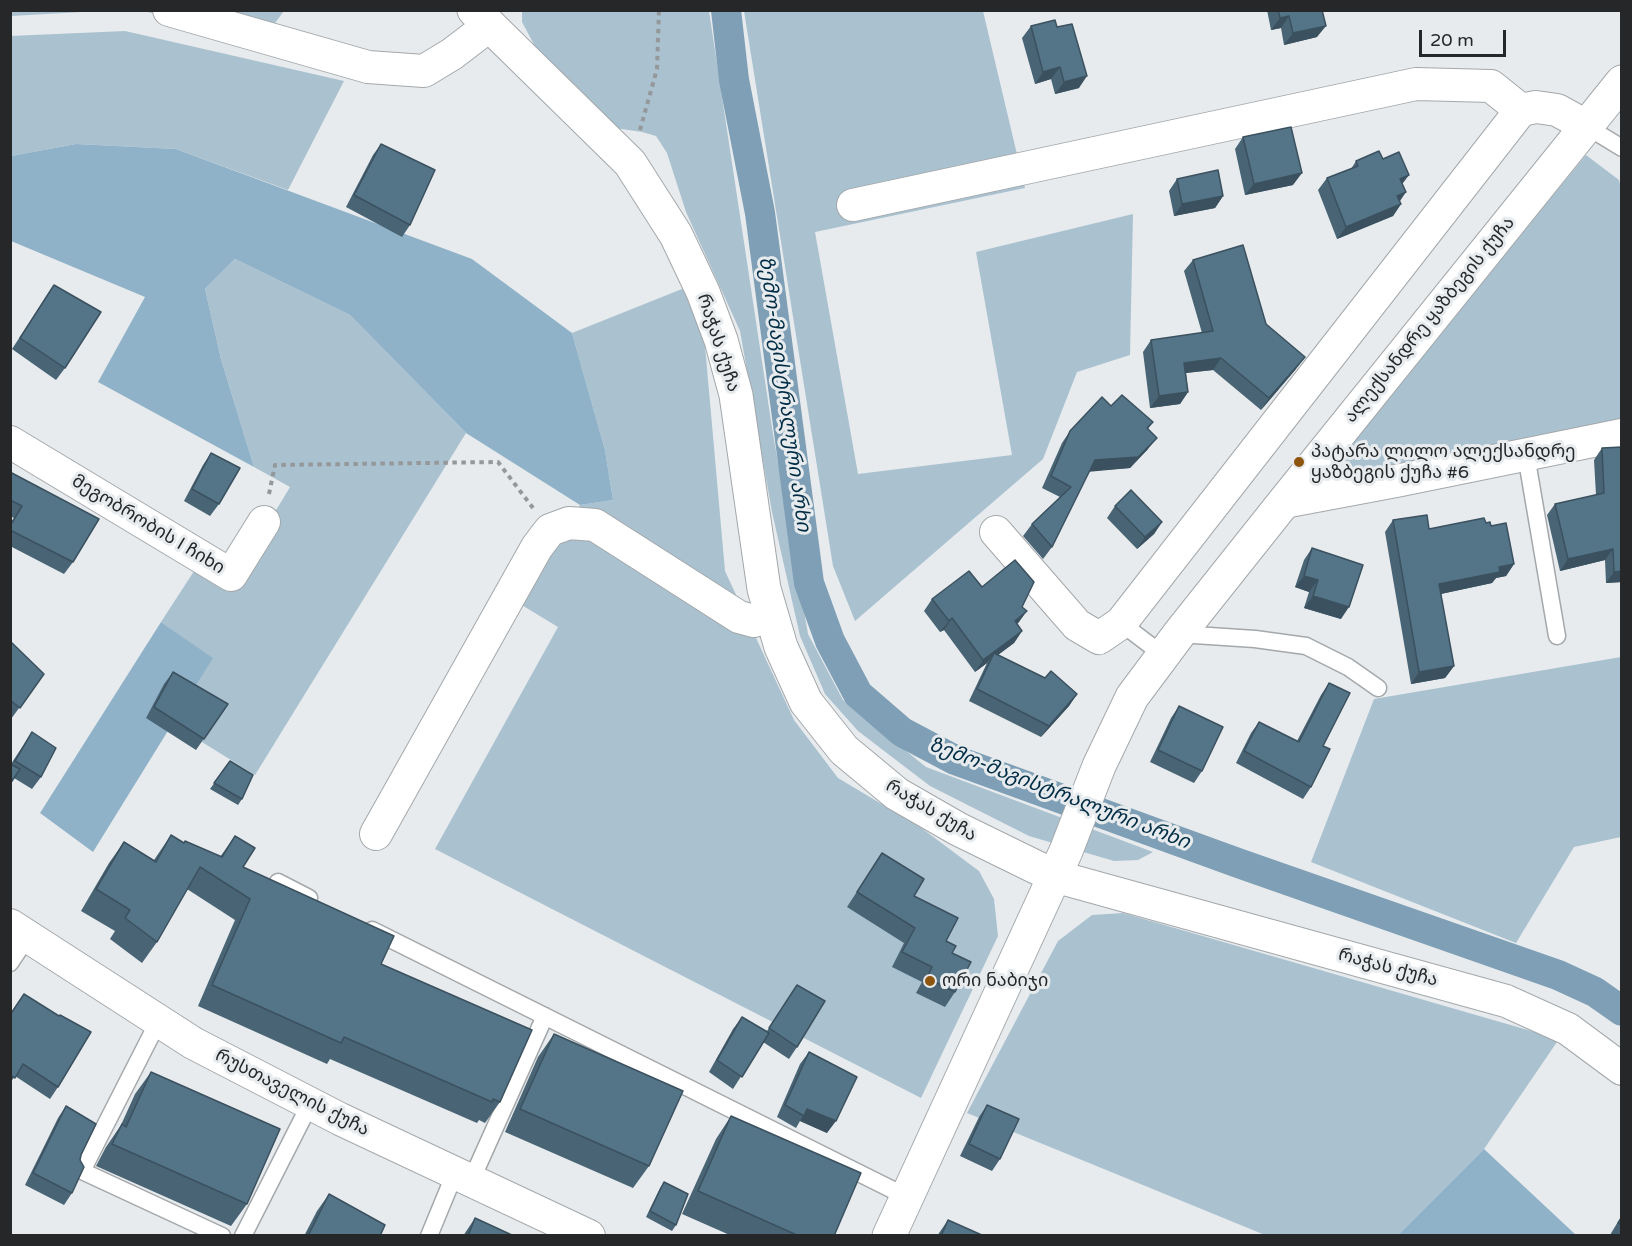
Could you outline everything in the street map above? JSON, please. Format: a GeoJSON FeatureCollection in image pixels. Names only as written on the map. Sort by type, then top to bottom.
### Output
{"type":"FeatureCollection","features":[{"type":"Feature","properties":{"kind":"street"},"geometry":{"type":"LineString","coordinates":[[169,10],[368,67],[424,71],[452,54],[487,15]]}},
{"type":"Feature","properties":{"kind":"street","name":"რაჭას ქუჩა"},"geometry":{"type":"LineString","coordinates":[[487,15],[630,163],[676,235],[703,292],[722,340],[736,395],[764,589],[781,647],[806,702],[844,750],[897,794],[958,829],[1060,864],[1506,1001],[1568,1029],[1622,1069]]}},
{"type":"Feature","properties":{"kind":"street","name":"ალექსანდრე ყაზბეგის ქუჩა"},"geometry":{"type":"LineString","coordinates":[[889,1236],[1060,864],[1099,766],[1132,697],[1171,644],[1284,502],[1622,82]]}},
{"type":"Feature","properties":{"kind":"street"},"geometry":{"type":"LineString","coordinates":[[854,205],[1416,84],[1491,86],[1521,110]]}},
{"type":"Feature","properties":{"kind":"street"},"geometry":{"type":"LineString","coordinates":[[996,532],[1077,625],[1099,638],[1121,623],[1521,110],[1536,107],[1557,110],[1586,126]]}},
{"type":"Feature","properties":{"kind":"street"},"geometry":{"type":"LineString","coordinates":[[1284,502],[1622,435]]}},
{"type":"Feature","properties":{"kind":"street","name":"მეგობრობის I ჩიხი"},"geometry":{"type":"LineString","coordinates":[[10,442],[231,575],[264,522]]}},
{"type":"Feature","properties":{"kind":"street"},"geometry":{"type":"LineString","coordinates":[[376,834],[537,547],[550,530],[569,523],[595,525],[738,617],[754,621],[771,614]]}},
{"type":"Feature","properties":{"kind":"street","name":"რუსთაველის ქუჩა"},"geometry":{"type":"LineString","coordinates":[[19,930],[193,1043],[310,1104],[589,1236]]}},
{"type":"Feature","properties":{"kind":"lane"},"geometry":{"type":"LineString","coordinates":[[1586,126],[1622,148]]}},
{"type":"Feature","properties":{"kind":"lane"},"geometry":{"type":"LineString","coordinates":[[1526,455],[1557,636]]}},
{"type":"Feature","properties":{"kind":"lane"},"geometry":{"type":"LineString","coordinates":[[1121,623],[1171,644],[1256,639],[1306,646],[1348,667],[1378,688]]}},
{"type":"Feature","properties":{"kind":"lane"},"geometry":{"type":"LineString","coordinates":[[278,882],[321,904]]}},
{"type":"Feature","properties":{"kind":"lane"},"geometry":{"type":"LineString","coordinates":[[353,920],[907,1197]]}},
{"type":"Feature","properties":{"kind":"lane"},"geometry":{"type":"LineString","coordinates":[[10,963],[19,930]]}},
{"type":"Feature","properties":{"kind":"lane"},"geometry":{"type":"LineString","coordinates":[[429,1236],[463,1177],[545,1016]]}},
{"type":"Feature","properties":{"kind":"lane"},"geometry":{"type":"LineString","coordinates":[[159,1020],[82,1171],[222,1236]]}},
{"type":"Feature","properties":{"kind":"lane"},"geometry":{"type":"LineString","coordinates":[[243,1236],[310,1104]]}},
{"type":"Feature","properties":{"kind":"path"},"geometry":{"type":"LineString","coordinates":[[630,163],[657,69],[659,10]]}},
{"type":"Feature","properties":{"kind":"path"},"geometry":{"type":"LineString","coordinates":[[264,522],[274,465],[498,462],[550,530]]}},
{"type":"Feature","properties":{"kind":"shaded area"},"geometry":{"type":"Polygon","coordinates":[[[11,10],[100,10],[100,11],[11,16],[11,10]]]}},
{"type":"Feature","properties":{"kind":"shaded area"},"geometry":{"type":"Polygon","coordinates":[[[144,11],[284,11],[260,43],[144,11]]]}},
{"type":"Feature","properties":{"kind":"shaded area"},"geometry":{"type":"Polygon","coordinates":[[[522,11],[709,11],[773,434],[808,634],[843,700],[926,767],[1153,852],[1138,860],[1114,861],[1029,836],[930,786],[858,731],[825,694],[800,636],[772,512],[740,331],[686,212],[667,153],[656,136],[615,128],[538,52],[522,22],[522,11]]]}},
{"type":"Feature","properties":{"kind":"shaded area"},"geometry":{"type":"Polygon","coordinates":[[[744,11],[983,11],[1025,188],[815,232],[858,474],[1012,455],[976,252],[1133,214],[1130,355],[1077,372],[1043,459],[855,621],[833,566],[744,11]]]}},
{"type":"Feature","properties":{"kind":"shaded area"},"geometry":{"type":"Polygon","coordinates":[[[125,31],[344,81],[288,190],[176,149],[76,144],[11,156],[10,36],[125,31]]]}},
{"type":"Feature","properties":{"kind":"shaded area"},"geometry":{"type":"Polygon","coordinates":[[[76,144],[176,149],[472,259],[572,333],[605,450],[613,500],[580,505],[466,433],[350,315],[235,259],[205,289],[221,359],[254,467],[98,382],[145,297],[11,241],[11,156],[76,144]]]}},
{"type":"Feature","properties":{"kind":"shaded area"},"geometry":{"type":"Polygon","coordinates":[[[1586,155],[1619,180],[1622,192],[1621,422],[1378,471],[1355,472],[1346,465],[1343,454],[1350,441],[1586,155]]]}},
{"type":"Feature","properties":{"kind":"shaded area"},"geometry":{"type":"Polygon","coordinates":[[[235,259],[350,315],[466,433],[255,775],[173,724],[212,658],[161,622],[209,548],[239,572],[290,487],[254,467],[221,359],[205,289],[235,259]]]}},
{"type":"Feature","properties":{"kind":"shaded area"},"geometry":{"type":"Polygon","coordinates":[[[687,287],[705,346],[725,571],[794,720],[838,778],[920,827],[979,871],[994,899],[998,936],[921,1098],[435,849],[558,627],[520,604],[580,505],[613,500],[605,450],[572,333],[687,287]]]}},
{"type":"Feature","properties":{"kind":"shaded area"},"geometry":{"type":"Polygon","coordinates":[[[161,622],[213,658],[93,852],[40,813],[161,622]]]}},
{"type":"Feature","properties":{"kind":"shaded area"},"geometry":{"type":"Polygon","coordinates":[[[1621,657],[1621,837],[1574,847],[1516,943],[1311,862],[1374,699],[1621,657]]]}},
{"type":"Feature","properties":{"kind":"shaded area"},"geometry":{"type":"Polygon","coordinates":[[[1123,913],[1559,1039],[1484,1149],[1398,1235],[1265,1235],[967,1113],[1058,941],[1092,915],[1123,913]]]}},
{"type":"Feature","properties":{"kind":"shaded area"},"geometry":{"type":"Polygon","coordinates":[[[1484,1149],[1576,1235],[1398,1235],[1484,1149]]]}},
{"type":"Feature","properties":{"kind":"building"},"geometry":{"type":"Polygon","coordinates":[[[1278,10],[1322,10],[1326,26],[1293,33],[1289,16],[1280,18],[1278,10]]]}},
{"type":"Feature","properties":{"kind":"building"},"geometry":{"type":"Polygon","coordinates":[[[1055,20],[1057,27],[1072,24],[1087,76],[1064,82],[1060,67],[1043,72],[1031,26],[1055,20]]]}},
{"type":"Feature","properties":{"kind":"building"},"geometry":{"type":"Polygon","coordinates":[[[1291,127],[1302,173],[1254,184],[1243,137],[1291,127]]]}},
{"type":"Feature","properties":{"kind":"building"},"geometry":{"type":"Polygon","coordinates":[[[381,144],[435,170],[410,225],[354,195],[381,144]]]}},
{"type":"Feature","properties":{"kind":"building"},"geometry":{"type":"Polygon","coordinates":[[[1379,151],[1383,159],[1399,152],[1409,175],[1400,179],[1406,192],[1397,196],[1401,204],[1346,227],[1327,178],[1358,166],[1356,161],[1379,151]]]}},
{"type":"Feature","properties":{"kind":"building"},"geometry":{"type":"Polygon","coordinates":[[[1218,170],[1223,196],[1182,204],[1177,179],[1218,170]]]}},
{"type":"Feature","properties":{"kind":"building"},"geometry":{"type":"Polygon","coordinates":[[[1243,245],[1266,324],[1305,357],[1269,398],[1221,358],[1184,363],[1188,392],[1159,396],[1151,340],[1213,331],[1193,260],[1243,245]]]}},
{"type":"Feature","properties":{"kind":"building"},"geometry":{"type":"Polygon","coordinates":[[[54,285],[101,312],[65,368],[20,338],[54,285]]]}},
{"type":"Feature","properties":{"kind":"building"},"geometry":{"type":"Polygon","coordinates":[[[1122,395],[1153,422],[1147,428],[1157,438],[1138,457],[1095,460],[1052,547],[1032,524],[1071,487],[1051,476],[1070,431],[1102,397],[1111,406],[1122,395]]]}},
{"type":"Feature","properties":{"kind":"building"},"geometry":{"type":"Polygon","coordinates":[[[1622,447],[1622,571],[1614,572],[1613,549],[1568,559],[1555,504],[1604,493],[1602,448],[1622,447]]]}},
{"type":"Feature","properties":{"kind":"building"},"geometry":{"type":"Polygon","coordinates":[[[211,453],[240,468],[219,504],[192,489],[211,453]]]}},
{"type":"Feature","properties":{"kind":"building"},"geometry":{"type":"Polygon","coordinates":[[[10,472],[99,519],[73,562],[10,530],[22,506],[10,500],[10,472]]]}},
{"type":"Feature","properties":{"kind":"building"},"geometry":{"type":"Polygon","coordinates":[[[1131,490],[1162,522],[1145,537],[1115,506],[1131,490]]]}},
{"type":"Feature","properties":{"kind":"building"},"geometry":{"type":"Polygon","coordinates":[[[1427,515],[1429,529],[1484,518],[1486,523],[1490,522],[1491,526],[1506,523],[1514,564],[1499,567],[1500,572],[1439,584],[1454,666],[1419,672],[1393,520],[1427,515]]]}},
{"type":"Feature","properties":{"kind":"building"},"geometry":{"type":"Polygon","coordinates":[[[1312,548],[1363,565],[1349,607],[1313,596],[1318,580],[1304,576],[1312,548]]]}},
{"type":"Feature","properties":{"kind":"building"},"geometry":{"type":"Polygon","coordinates":[[[1015,560],[1034,582],[1022,607],[1027,611],[1015,621],[1022,631],[983,660],[952,618],[949,621],[932,599],[969,571],[982,587],[1015,560]]]}},
{"type":"Feature","properties":{"kind":"building"},"geometry":{"type":"Polygon","coordinates":[[[10,641],[44,674],[20,708],[10,700],[10,641]]]}},
{"type":"Feature","properties":{"kind":"building"},"geometry":{"type":"Polygon","coordinates":[[[994,653],[1045,678],[1051,671],[1077,694],[1049,726],[977,689],[994,653]]]}},
{"type":"Feature","properties":{"kind":"building"},"geometry":{"type":"Polygon","coordinates":[[[173,672],[228,704],[204,739],[154,707],[173,672]]]}},
{"type":"Feature","properties":{"kind":"building"},"geometry":{"type":"Polygon","coordinates":[[[1329,683],[1350,693],[1323,746],[1330,749],[1311,787],[1244,751],[1259,722],[1299,742],[1329,683]]]}},
{"type":"Feature","properties":{"kind":"building"},"geometry":{"type":"Polygon","coordinates":[[[1179,706],[1223,727],[1202,771],[1158,750],[1179,706]]]}},
{"type":"Feature","properties":{"kind":"building"},"geometry":{"type":"Polygon","coordinates":[[[32,732],[56,748],[41,777],[15,761],[32,732]]]}},
{"type":"Feature","properties":{"kind":"building"},"geometry":{"type":"Polygon","coordinates":[[[230,761],[253,775],[242,799],[214,783],[230,761]]]}},
{"type":"Feature","properties":{"kind":"building"},"geometry":{"type":"Polygon","coordinates":[[[10,764],[20,769],[10,784],[10,764]]]}},
{"type":"Feature","properties":{"kind":"building"},"geometry":{"type":"Polygon","coordinates":[[[171,835],[184,843],[185,841],[222,857],[235,836],[255,848],[243,867],[394,936],[381,964],[532,1030],[500,1102],[493,1099],[492,1102],[344,1037],[341,1043],[212,985],[250,899],[200,867],[157,942],[125,918],[130,910],[96,889],[124,842],[156,862],[171,835]]]}},
{"type":"Feature","properties":{"kind":"building"},"geometry":{"type":"Polygon","coordinates":[[[882,853],[924,879],[914,896],[958,918],[946,941],[956,946],[952,953],[971,962],[955,992],[927,978],[932,967],[902,952],[915,928],[857,892],[882,853]]]}},
{"type":"Feature","properties":{"kind":"building"},"geometry":{"type":"Polygon","coordinates":[[[797,985],[825,1001],[797,1047],[769,1028],[797,985]]]}},
{"type":"Feature","properties":{"kind":"building"},"geometry":{"type":"Polygon","coordinates":[[[24,994],[59,1016],[91,1032],[58,1087],[23,1064],[15,1078],[10,1075],[10,1015],[24,994]]]}},
{"type":"Feature","properties":{"kind":"building"},"geometry":{"type":"Polygon","coordinates":[[[742,1017],[769,1033],[742,1077],[717,1060],[742,1017]]]}},
{"type":"Feature","properties":{"kind":"building"},"geometry":{"type":"Polygon","coordinates":[[[554,1034],[683,1091],[649,1166],[520,1109],[554,1034]]]}},
{"type":"Feature","properties":{"kind":"building"},"geometry":{"type":"Polygon","coordinates":[[[809,1052],[857,1077],[836,1121],[807,1109],[804,1116],[785,1105],[809,1052]]]}},
{"type":"Feature","properties":{"kind":"building"},"geometry":{"type":"Polygon","coordinates":[[[151,1072],[280,1129],[247,1204],[112,1144],[122,1124],[126,1127],[151,1072]]]}},
{"type":"Feature","properties":{"kind":"building"},"geometry":{"type":"Polygon","coordinates":[[[987,1105],[1019,1119],[1000,1159],[969,1144],[987,1105]]]}},
{"type":"Feature","properties":{"kind":"building"},"geometry":{"type":"Polygon","coordinates":[[[66,1106],[96,1124],[81,1155],[80,1160],[84,1167],[72,1193],[33,1173],[66,1106]]]}},
{"type":"Feature","properties":{"kind":"building"},"geometry":{"type":"Polygon","coordinates":[[[731,1116],[861,1173],[834,1236],[799,1236],[698,1191],[731,1116]]]}},
{"type":"Feature","properties":{"kind":"building"},"geometry":{"type":"Polygon","coordinates":[[[664,1182],[688,1194],[676,1225],[650,1211],[664,1182]]]}},
{"type":"Feature","properties":{"kind":"building"},"geometry":{"type":"Polygon","coordinates":[[[329,1194],[385,1225],[380,1236],[308,1236],[329,1194]]]}},
{"type":"Feature","properties":{"kind":"building"},"geometry":{"type":"Polygon","coordinates":[[[475,1218],[514,1236],[468,1236],[475,1218]]]}},
{"type":"Feature","properties":{"kind":"building"},"geometry":{"type":"Polygon","coordinates":[[[948,1220],[984,1236],[941,1236],[948,1220]]]}},
{"type":"Feature","properties":{"kind":"waterway","name":"ზემო-მაგისტრალური არხი"},"geometry":{"type":"LineString","coordinates":[[726,10],[734,80],[760,213],[809,583],[830,641],[858,694],[902,732],[955,760],[1238,863],[1558,975],[1595,992],[1622,1011]]}},
{"type":"Feature","properties":{"kind":"place","name":"პატარა ლილო ალექსანდრე ყაზბეგის ქუჩა #6"},"geometry":{"type":"Point","coordinates":[1299,462]}},
{"type":"Feature","properties":{"kind":"place","name":"ორი ნაბიჯი"},"geometry":{"type":"Point","coordinates":[930,981]}}]}
